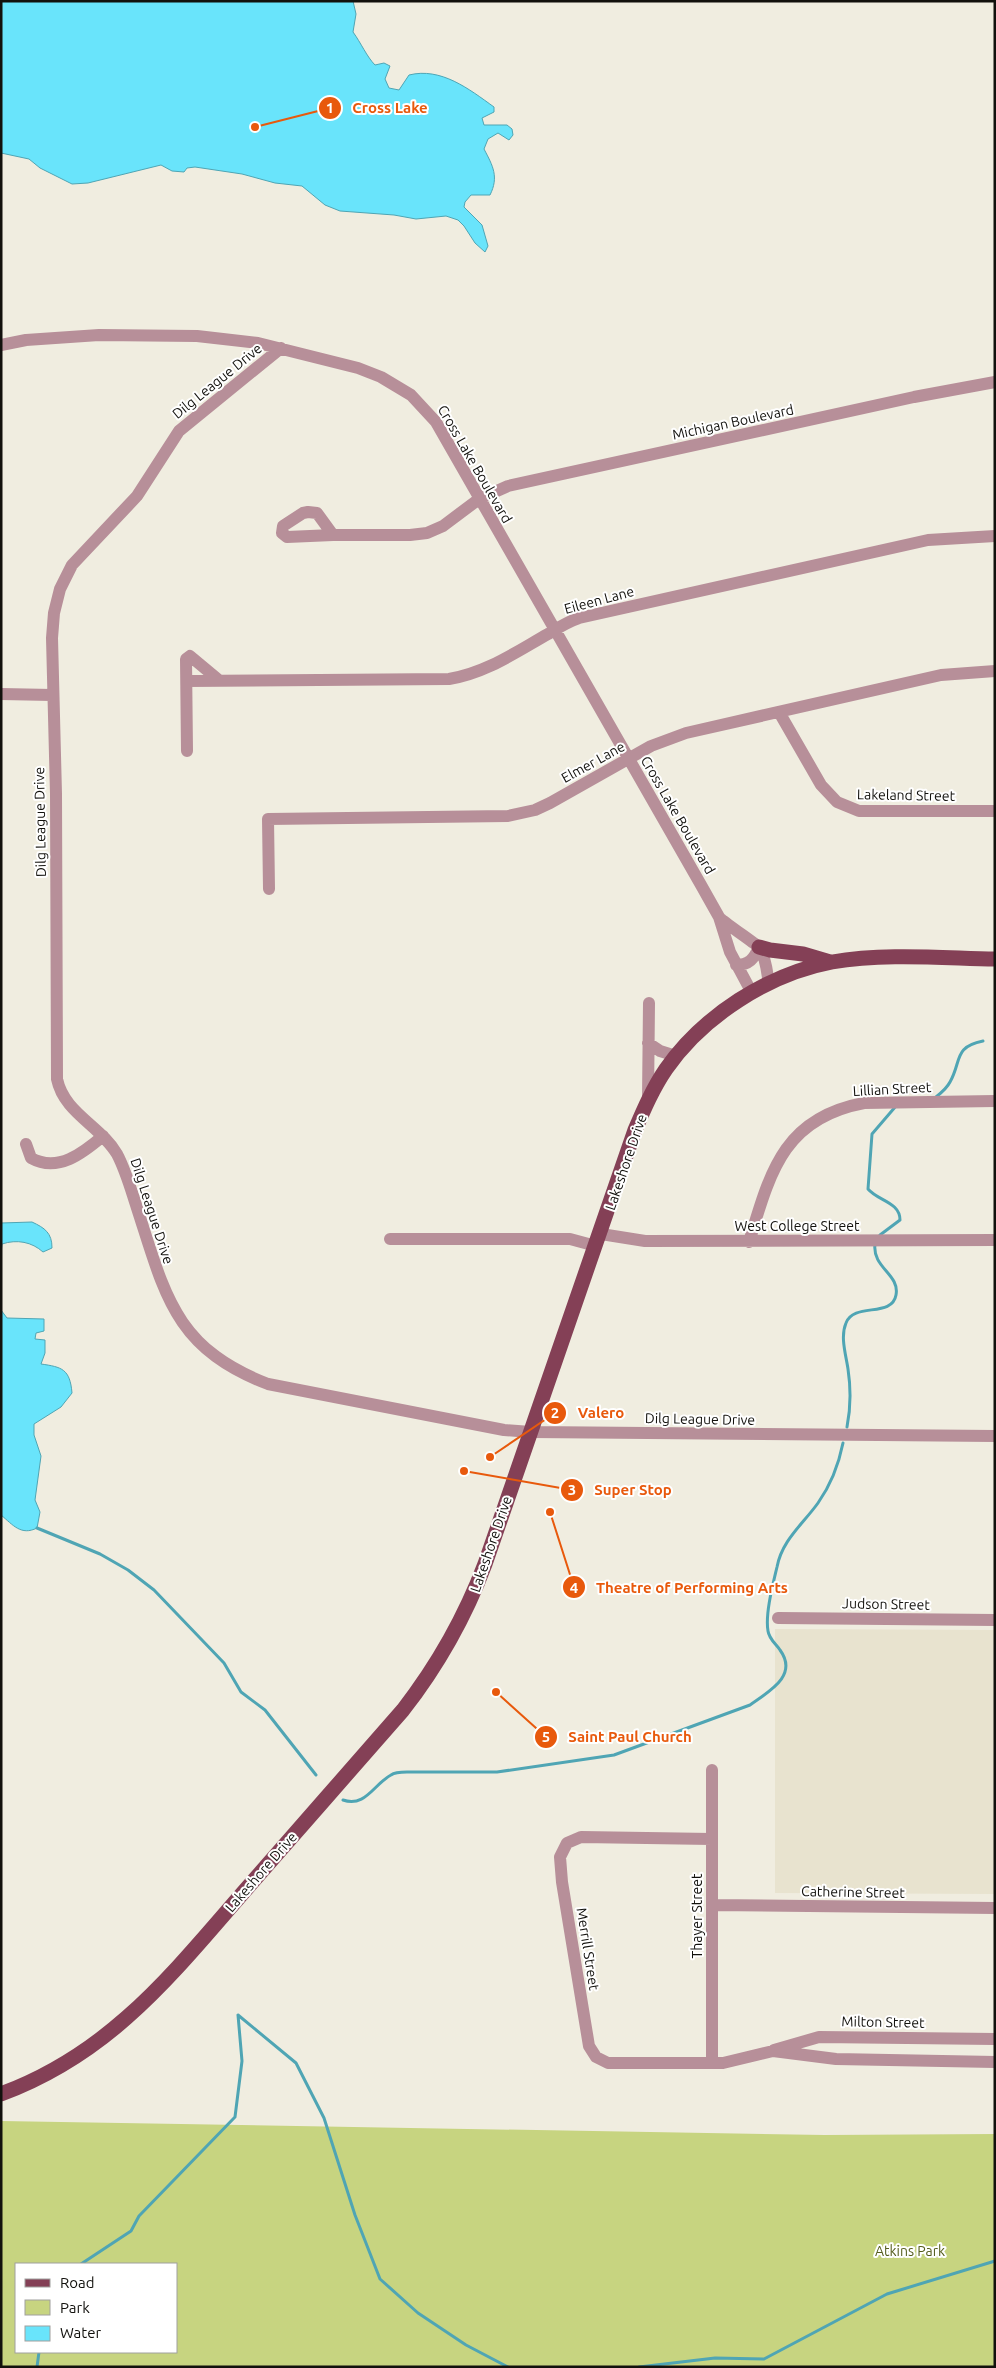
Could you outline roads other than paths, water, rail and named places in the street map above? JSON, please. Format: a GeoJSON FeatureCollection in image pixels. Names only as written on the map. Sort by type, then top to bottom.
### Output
{"type":"FeatureCollection","features":[{"type":"Feature","properties":{"kind":"main road"},"geometry":{"type":"LineString","coordinates":[[753,944],[770,950],[803,954],[832,962]]}},
{"type":"Feature","properties":{"kind":"main road","name":"Lakeshore Drive"},"geometry":{"type":"LineString","coordinates":[[1,2094],[42,2076],[76,2057],[141,2007],[403,1710],[438,1660],[470,1602],[599,1240],[636,1130],[648,1100],[676,1056],[712,1019],[752,993],[789,974],[832,962],[887,958],[995,958]]}},
{"type":"Feature","properties":{"kind":"street","name":"Cross Lake Boulevard"},"geometry":{"type":"LineString","coordinates":[[1,344],[26,340],[99,335],[226,338],[281,348],[358,368],[381,377],[407,392],[436,422],[719,917],[730,952],[752,993]]}},
{"type":"Feature","properties":{"kind":"street","name":"Dilg League Drive"},"geometry":{"type":"LineString","coordinates":[[281,348],[179,431],[137,496],[72,565],[63,580],[54,613],[52,695],[56,794],[57,1079],[67,1103],[104,1136],[117,1155],[167,1298],[192,1336],[225,1364],[246,1376],[286,1389],[480,1426],[531,1432],[995,1436]]}},
{"type":"Feature","properties":{"kind":"street","name":"Michigan Boulevard"},"geometry":{"type":"LineString","coordinates":[[334,535],[410,535],[427,533],[443,526],[479,498],[508,486],[914,397],[995,382]]}},
{"type":"Feature","properties":{"kind":"street","name":"Eileen Lane"},"geometry":{"type":"LineString","coordinates":[[187,681],[449,679],[487,668],[578,618],[928,540],[995,536]]}},
{"type":"Feature","properties":{"kind":"street"},"geometry":{"type":"LineString","coordinates":[[187,751],[186,659],[190,656],[220,681]]}},
{"type":"Feature","properties":{"kind":"street","name":"Elmer Lane"},"geometry":{"type":"LineString","coordinates":[[269,889],[268,819],[508,816],[535,810],[651,746],[686,733],[941,676],[995,671]]}},
{"type":"Feature","properties":{"kind":"street"},"geometry":{"type":"LineString","coordinates":[[1,694],[52,695]]}},
{"type":"Feature","properties":{"kind":"street","name":"Lakeland Street"},"geometry":{"type":"LineString","coordinates":[[779,712],[821,785],[828,794],[844,806],[867,811],[995,811]]}},
{"type":"Feature","properties":{"kind":"street","name":"Cross Lake Boulevard"},"geometry":{"type":"LineString","coordinates":[[719,917],[753,944]]}},
{"type":"Feature","properties":{"kind":"street"},"geometry":{"type":"LineString","coordinates":[[730,952],[753,944]]}},
{"type":"Feature","properties":{"kind":"street"},"geometry":{"type":"LineString","coordinates":[[736,965],[745,965],[754,957],[753,944]]}},
{"type":"Feature","properties":{"kind":"street"},"geometry":{"type":"LineString","coordinates":[[753,944],[765,962],[769,984]]}},
{"type":"Feature","properties":{"kind":"street"},"geometry":{"type":"LineString","coordinates":[[648,1100],[649,1003]]}},
{"type":"Feature","properties":{"kind":"street"},"geometry":{"type":"LineString","coordinates":[[648,1043],[660,1051],[676,1056]]}},
{"type":"Feature","properties":{"kind":"street","name":"Lillian Street"},"geometry":{"type":"LineString","coordinates":[[749,1242],[778,1161],[790,1142],[812,1122],[847,1106],[864,1103],[995,1101]]}},
{"type":"Feature","properties":{"kind":"street"},"geometry":{"type":"LineString","coordinates":[[26,1144],[31,1158],[39,1163],[55,1164],[75,1158],[104,1136]]}},
{"type":"Feature","properties":{"kind":"street","name":"West College Street"},"geometry":{"type":"LineString","coordinates":[[390,1239],[570,1239],[749,1242],[995,1240]]}},
{"type":"Feature","properties":{"kind":"street","name":"Judson Street"},"geometry":{"type":"LineString","coordinates":[[778,1618],[995,1620]]}},
{"type":"Feature","properties":{"kind":"street","name":"Thayer Street"},"geometry":{"type":"LineString","coordinates":[[712,1770],[712,2063]]}},
{"type":"Feature","properties":{"kind":"street","name":"Merrill Street"},"geometry":{"type":"LineString","coordinates":[[588,2046],[562,1882],[560,1857],[567,1843],[581,1838],[712,1839]]}},
{"type":"Feature","properties":{"kind":"street","name":"Catherine Street"},"geometry":{"type":"LineString","coordinates":[[712,1904],[995,1908]]}},
{"type":"Feature","properties":{"kind":"street","name":"Milton Street"},"geometry":{"type":"LineString","coordinates":[[588,2046],[596,2058],[608,2063],[723,2063],[819,2037],[995,2038]]}},
{"type":"Feature","properties":{"kind":"street","name":"Milton Street"},"geometry":{"type":"LineString","coordinates":[[773,2051],[836,2059],[995,2062]]}},
{"type":"Feature","properties":{"kind":"water"},"geometry":{"type":"Polygon","coordinates":[[[1,1],[353,1],[356,14],[353,32],[375,65],[384,63],[390,66],[385,79],[389,88],[399,90],[409,75],[421,73],[443,77],[465,87],[494,107],[494,112],[482,118],[484,125],[507,125],[512,129],[513,135],[509,140],[498,133],[488,139],[484,149],[494,172],[493,189],[490,195],[471,195],[465,202],[464,207],[482,225],[488,246],[485,252],[475,243],[458,220],[446,216],[416,219],[394,215],[340,211],[325,205],[302,186],[275,183],[242,174],[195,167],[187,168],[184,172],[172,171],[161,165],[88,183],[72,184],[40,168],[29,159],[1,153],[1,1]]]}},
{"type":"Feature","properties":{"kind":"water"},"geometry":{"type":"Polygon","coordinates":[[[32,1222],[41,1226],[47,1232],[51,1238],[52,1248],[43,1252],[29,1244],[13,1242],[2,1244],[1,1254],[1,1223],[32,1222]]]}},
{"type":"Feature","properties":{"kind":"water"},"geometry":{"type":"Polygon","coordinates":[[[1,1310],[7,1318],[44,1319],[44,1331],[36,1333],[35,1339],[45,1340],[45,1353],[41,1364],[54,1366],[64,1371],[69,1379],[72,1393],[61,1407],[34,1424],[34,1435],[41,1456],[35,1500],[40,1512],[37,1528],[26,1531],[13,1526],[1,1515],[1,1310]]]}},
{"type":"Feature","properties":{"kind":"waterway"},"geometry":{"type":"LineString","coordinates":[[936,1097],[949,1084],[963,1051],[967,1047],[983,1041]]}},
{"type":"Feature","properties":{"kind":"waterway"},"geometry":{"type":"LineString","coordinates":[[880,1235],[900,1220],[899,1214],[893,1205],[868,1189],[872,1134],[896,1106]]}},
{"type":"Feature","properties":{"kind":"waterway"},"geometry":{"type":"LineString","coordinates":[[847,1427],[850,1391],[843,1340],[844,1328],[850,1317],[857,1313],[888,1306],[893,1302],[896,1295],[894,1282],[881,1265],[875,1252],[875,1244]]}},
{"type":"Feature","properties":{"kind":"waterway"},"geometry":{"type":"LineString","coordinates":[[343,1800],[357,1801],[369,1794],[385,1779],[399,1772],[497,1772],[614,1755],[750,1705],[765,1695],[779,1682],[786,1668],[785,1659],[770,1636],[767,1624],[773,1582],[780,1557],[788,1540],[818,1503],[830,1482],[843,1443]]}},
{"type":"Feature","properties":{"kind":"waterway"},"geometry":{"type":"LineString","coordinates":[[37,1528],[100,1554],[128,1570],[154,1590],[224,1663],[241,1692],[265,1710],[316,1775]]}},
{"type":"Feature","properties":{"kind":"waterway"},"geometry":{"type":"LineString","coordinates":[[238,2015],[296,2063],[324,2118],[355,2215],[380,2279],[418,2313],[466,2345],[508,2367]]}},
{"type":"Feature","properties":{"kind":"waterway"},"geometry":{"type":"LineString","coordinates":[[83,2263],[131,2231],[139,2216],[235,2117],[242,2061],[238,2015]]}},
{"type":"Feature","properties":{"kind":"waterway"},"geometry":{"type":"LineString","coordinates":[[639,2367],[715,2358],[764,2359],[887,2294],[995,2261]]}},
{"type":"Feature","properties":{"kind":"waterway"},"geometry":{"type":"LineString","coordinates":[[37,2367],[39,2353]]}},
{"type":"Feature","properties":{"kind":"place","name":"Cross Lake"},"geometry":{"type":"Point","coordinates":[255,127]}},
{"type":"Feature","properties":{"kind":"place","name":"Valero"},"geometry":{"type":"Point","coordinates":[490,1457]}},
{"type":"Feature","properties":{"kind":"place","name":"Super Stop"},"geometry":{"type":"Point","coordinates":[464,1471]}},
{"type":"Feature","properties":{"kind":"place","name":"Theatre of Performing Arts"},"geometry":{"type":"Point","coordinates":[550,1512]}},
{"type":"Feature","properties":{"kind":"place","name":"Saint Paul Church"},"geometry":{"type":"Point","coordinates":[496,1692]}},
{"type":"Feature","properties":{"kind":"park label","name":"Atkins Park"},"geometry":{"type":"Point","coordinates":[910,2251]}}]}
